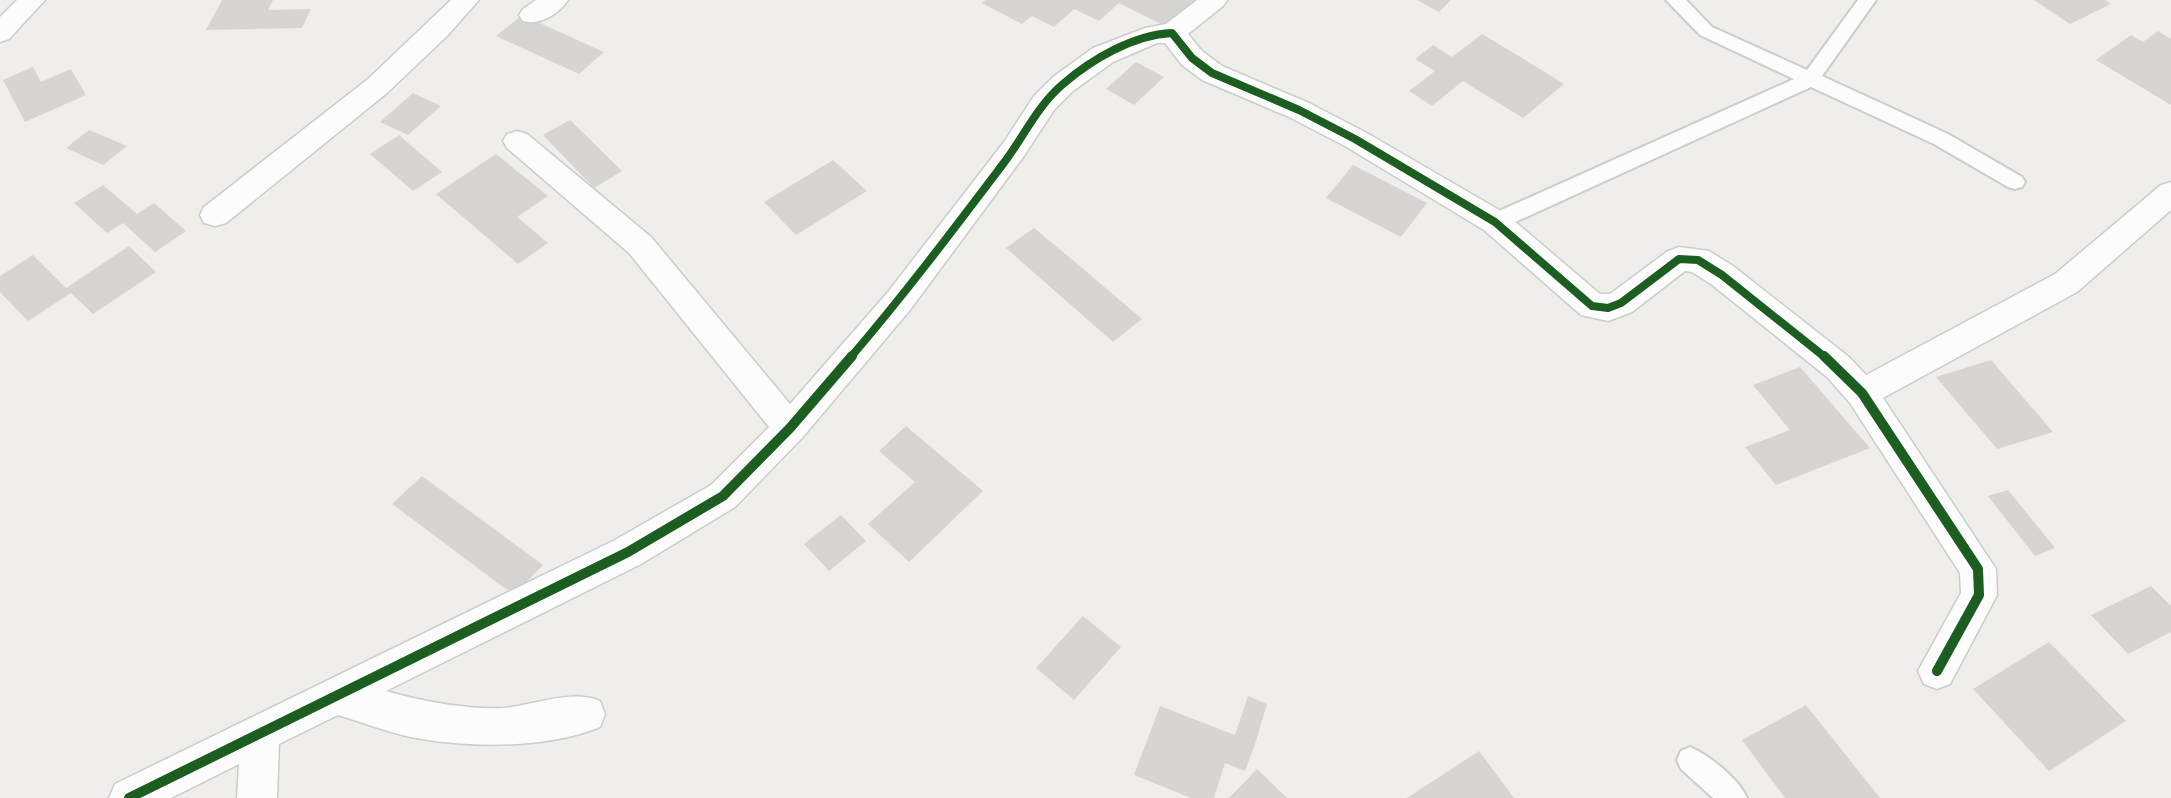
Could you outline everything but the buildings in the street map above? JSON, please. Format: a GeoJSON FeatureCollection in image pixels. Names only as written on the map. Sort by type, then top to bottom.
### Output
{"type":"FeatureCollection","features":[{"type":"Feature","properties":{"kind":"street"},"geometry":{"type":"LineString","coordinates":[[0,33],[32,0]]}},
{"type":"Feature","properties":{"kind":"street"},"geometry":{"type":"LineString","coordinates":[[216,215],[374,90],[407,61],[466,0]]}},
{"type":"Feature","properties":{"kind":"street"},"geometry":{"type":"LineString","coordinates":[[532,15],[555,0]]}},
{"type":"Feature","properties":{"kind":"street"},"geometry":{"type":"LineString","coordinates":[[129,798],[628,552],[723,496],[790,428],[899,301],[1014,149],[1044,103],[1063,84],[1103,55],[1154,34],[1172,33],[1214,0]]}},
{"type":"Feature","properties":{"kind":"street"},"geometry":{"type":"LineString","coordinates":[[1172,33],[1192,58],[1212,74],[1299,110],[1355,139],[1495,222],[1592,306],[1608,308],[1621,303],[1679,259],[1698,260],[1722,275],[1838,367],[1862,393],[1978,569],[1979,595],[1937,671]]}},
{"type":"Feature","properties":{"kind":"street"},"geometry":{"type":"LineString","coordinates":[[517,141],[640,245],[790,428]]}},
{"type":"Feature","properties":{"kind":"street"},"geometry":{"type":"LineString","coordinates":[[1862,393],[2066,283],[2171,193]]}},
{"type":"Feature","properties":{"kind":"street"},"geometry":{"type":"LineString","coordinates":[[338,696],[421,720],[503,727],[586,714]]}},
{"type":"Feature","properties":{"kind":"street"},"geometry":{"type":"LineString","coordinates":[[257,798],[260,734]]}},
{"type":"Feature","properties":{"kind":"lane"},"geometry":{"type":"LineString","coordinates":[[1675,0],[1706,31],[1941,140],[2015,182]]}},
{"type":"Feature","properties":{"kind":"lane"},"geometry":{"type":"LineString","coordinates":[[1495,222],[1809,80],[1867,0]]}},
{"type":"Feature","properties":{"kind":"lane"},"geometry":{"type":"LineString","coordinates":[[1690,760],[1733,798]]}},
{"type":"Feature","properties":{"kind":"cycle path"},"geometry":{"type":"LineString","coordinates":[[129,798],[628,552],[723,496],[790,428],[899,301],[1014,149],[1044,103],[1063,84],[1103,55],[1154,34],[1172,33],[1192,58],[1212,73],[1299,110],[1355,139],[1495,222],[1592,306],[1608,308],[1621,303],[1679,259],[1698,260],[1722,275],[1838,367],[1862,393],[1978,569],[1979,595],[1937,671]]}}]}
